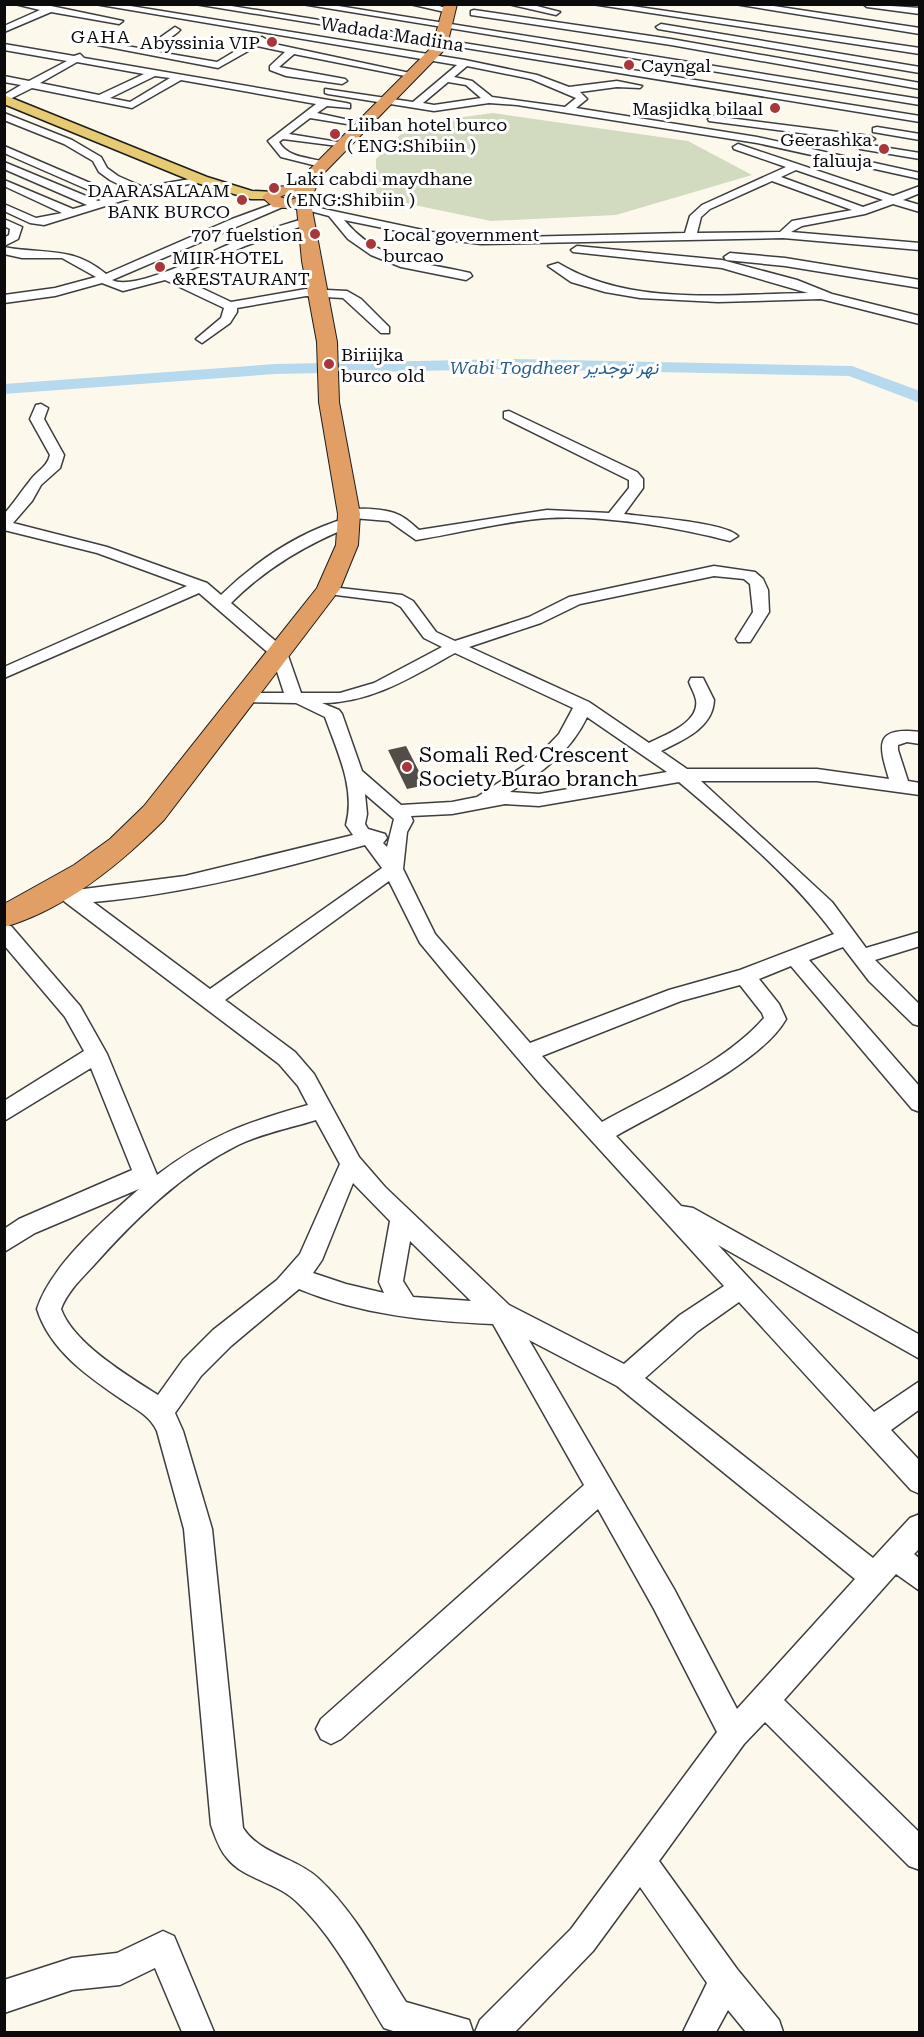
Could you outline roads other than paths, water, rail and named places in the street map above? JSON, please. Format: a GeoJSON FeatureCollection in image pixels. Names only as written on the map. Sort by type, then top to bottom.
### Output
{"type":"FeatureCollection","features":[{"type":"Feature","properties":{"kind":"highway"},"geometry":{"type":"LineString","coordinates":[[277,197],[317,163],[344,133],[424,58],[444,27]]}},
{"type":"Feature","properties":{"kind":"highway"},"geometry":{"type":"LineString","coordinates":[[4,917],[67,893],[127,842],[154,813],[246,698],[328,589],[347,545],[349,518],[329,402],[327,342],[317,294],[304,206],[313,175],[405,73],[424,58]]}},
{"type":"Feature","properties":{"kind":"highway"},"geometry":{"type":"LineString","coordinates":[[277,197],[304,206]]}},
{"type":"Feature","properties":{"kind":"main road"},"geometry":{"type":"LineString","coordinates":[[4,99],[11,107],[48,117],[202,180],[251,195],[277,197]]}},
{"type":"Feature","properties":{"kind":"street"},"geometry":{"type":"LineString","coordinates":[[19,4],[134,24],[175,4]]}},
{"type":"Feature","properties":{"kind":"street"},"geometry":{"type":"LineString","coordinates":[[4,30],[63,4]]}},
{"type":"Feature","properties":{"kind":"street","name":"Wadada Madiina"},"geometry":{"type":"LineString","coordinates":[[99,4],[465,63],[542,79],[571,90]]}},
{"type":"Feature","properties":{"kind":"street"},"geometry":{"type":"LineString","coordinates":[[199,4],[297,19],[444,27],[631,74],[920,119]]}},
{"type":"Feature","properties":{"kind":"street"},"geometry":{"type":"LineString","coordinates":[[306,4],[920,102]]}},
{"type":"Feature","properties":{"kind":"street"},"geometry":{"type":"LineString","coordinates":[[414,4],[444,27]]}},
{"type":"Feature","properties":{"kind":"street"},"geometry":{"type":"LineString","coordinates":[[444,27],[495,4]]}},
{"type":"Feature","properties":{"kind":"street"},"geometry":{"type":"LineString","coordinates":[[513,4],[549,7],[568,14]]}},
{"type":"Feature","properties":{"kind":"street"},"geometry":{"type":"LineString","coordinates":[[596,4],[697,14],[793,33],[920,51]]}},
{"type":"Feature","properties":{"kind":"street"},"geometry":{"type":"LineString","coordinates":[[739,4],[920,31]]}},
{"type":"Feature","properties":{"kind":"street"},"geometry":{"type":"LineString","coordinates":[[708,118],[822,4]]}},
{"type":"Feature","properties":{"kind":"street"},"geometry":{"type":"LineString","coordinates":[[867,4],[920,11]]}},
{"type":"Feature","properties":{"kind":"street"},"geometry":{"type":"LineString","coordinates":[[103,45],[218,65],[320,5]]}},
{"type":"Feature","properties":{"kind":"street"},"geometry":{"type":"LineString","coordinates":[[512,36],[549,7]]}},
{"type":"Feature","properties":{"kind":"street"},"geometry":{"type":"LineString","coordinates":[[474,13],[671,42],[764,60],[918,83]]}},
{"type":"Feature","properties":{"kind":"street"},"geometry":{"type":"LineString","coordinates":[[623,84],[648,57],[671,42],[684,30],[697,14]]}},
{"type":"Feature","properties":{"kind":"street"},"geometry":{"type":"LineString","coordinates":[[649,25],[920,70]]}},
{"type":"Feature","properties":{"kind":"street"},"geometry":{"type":"LineString","coordinates":[[145,52],[180,31],[157,27]]}},
{"type":"Feature","properties":{"kind":"street"},"geometry":{"type":"LineString","coordinates":[[4,99],[34,85],[122,34]]}},
{"type":"Feature","properties":{"kind":"street"},"geometry":{"type":"LineString","coordinates":[[234,39],[405,73]]}},
{"type":"Feature","properties":{"kind":"street"},"geometry":{"type":"LineString","coordinates":[[4,48],[181,76],[320,102],[416,104],[446,108],[487,94]]}},
{"type":"Feature","properties":{"kind":"street"},"geometry":{"type":"LineString","coordinates":[[293,50],[273,68],[286,73],[342,81]]}},
{"type":"Feature","properties":{"kind":"street"},"geometry":{"type":"LineString","coordinates":[[416,104],[465,63]]}},
{"type":"Feature","properties":{"kind":"street"},"geometry":{"type":"LineString","coordinates":[[317,163],[296,159],[281,151],[273,143],[279,135],[309,114],[329,90],[363,66]]}},
{"type":"Feature","properties":{"kind":"street"},"geometry":{"type":"LineString","coordinates":[[102,98],[155,72]]}},
{"type":"Feature","properties":{"kind":"street"},"geometry":{"type":"LineString","coordinates":[[212,72],[233,75]]}},
{"type":"Feature","properties":{"kind":"street"},"geometry":{"type":"LineString","coordinates":[[4,79],[132,105],[181,76]]}},
{"type":"Feature","properties":{"kind":"street"},"geometry":{"type":"LineString","coordinates":[[447,79],[469,84],[487,94],[517,102],[698,130],[853,159],[920,176]]}},
{"type":"Feature","properties":{"kind":"street"},"geometry":{"type":"LineString","coordinates":[[511,86],[542,79]]}},
{"type":"Feature","properties":{"kind":"street"},"geometry":{"type":"LineString","coordinates":[[276,82],[329,90],[377,104]]}},
{"type":"Feature","properties":{"kind":"street"},"geometry":{"type":"LineString","coordinates":[[853,159],[872,133],[918,83]]}},
{"type":"Feature","properties":{"kind":"street"},"geometry":{"type":"LineString","coordinates":[[517,102],[571,90],[623,84],[724,103],[777,108]]}},
{"type":"Feature","properties":{"kind":"street"},"geometry":{"type":"LineString","coordinates":[[571,90],[582,99],[593,101]]}},
{"type":"Feature","properties":{"kind":"street"},"geometry":{"type":"LineString","coordinates":[[567,110],[582,99]]}},
{"type":"Feature","properties":{"kind":"street"},"geometry":{"type":"LineString","coordinates":[[309,114],[344,133]]}},
{"type":"Feature","properties":{"kind":"street"},"geometry":{"type":"LineString","coordinates":[[4,116],[68,142],[97,159],[103,170],[114,178],[142,191]]}},
{"type":"Feature","properties":{"kind":"street"},"geometry":{"type":"LineString","coordinates":[[8,132],[48,117]]}},
{"type":"Feature","properties":{"kind":"street"},"geometry":{"type":"LineString","coordinates":[[697,117],[920,136]]}},
{"type":"Feature","properties":{"kind":"street"},"geometry":{"type":"LineString","coordinates":[[294,126],[344,133]]}},
{"type":"Feature","properties":{"kind":"street"},"geometry":{"type":"LineString","coordinates":[[698,130],[795,167],[920,209]]}},
{"type":"Feature","properties":{"kind":"street"},"geometry":{"type":"LineString","coordinates":[[279,135],[344,133]]}},
{"type":"Feature","properties":{"kind":"street"},"geometry":{"type":"LineString","coordinates":[[872,133],[920,156]]}},
{"type":"Feature","properties":{"kind":"street"},"geometry":{"type":"LineString","coordinates":[[4,149],[40,154],[90,134]]}},
{"type":"Feature","properties":{"kind":"street"},"geometry":{"type":"LineString","coordinates":[[40,154],[50,167],[117,198]]}},
{"type":"Feature","properties":{"kind":"street"},"geometry":{"type":"LineString","coordinates":[[4,165],[97,205]]}},
{"type":"Feature","properties":{"kind":"street"},"geometry":{"type":"LineString","coordinates":[[5,184],[50,167]]}},
{"type":"Feature","properties":{"kind":"street"},"geometry":{"type":"LineString","coordinates":[[690,237],[692,225],[699,212],[795,167]]}},
{"type":"Feature","properties":{"kind":"street"},"geometry":{"type":"LineString","coordinates":[[773,178],[865,211]]}},
{"type":"Feature","properties":{"kind":"street"},"geometry":{"type":"LineString","coordinates":[[4,207],[37,222],[74,214],[142,191],[202,180]]}},
{"type":"Feature","properties":{"kind":"street"},"geometry":{"type":"LineString","coordinates":[[5,184],[74,214]]}},
{"type":"Feature","properties":{"kind":"street"},"geometry":{"type":"LineString","coordinates":[[783,235],[792,225],[865,211],[920,189]]}},
{"type":"Feature","properties":{"kind":"street"},"geometry":{"type":"LineString","coordinates":[[4,299],[55,292],[101,277],[277,197]]}},
{"type":"Feature","properties":{"kind":"street"},"geometry":{"type":"LineString","coordinates":[[4,250],[22,254],[64,255],[109,284],[123,287],[165,276],[240,244],[304,206],[334,216],[432,235],[481,241],[532,242],[783,235],[919,247]]}},
{"type":"Feature","properties":{"kind":"street"},"geometry":{"type":"LineString","coordinates":[[334,216],[353,238],[378,253],[420,268],[466,276]]}},
{"type":"Feature","properties":{"kind":"street"},"geometry":{"type":"LineString","coordinates":[[4,222],[16,227],[14,237],[4,243]]}},
{"type":"Feature","properties":{"kind":"street"},"geometry":{"type":"LineString","coordinates":[[532,242],[585,251],[732,266],[828,297],[920,320]]}},
{"type":"Feature","properties":{"kind":"street"},"geometry":{"type":"LineString","coordinates":[[697,261],[716,257],[777,261],[920,284]]}},
{"type":"Feature","properties":{"kind":"street"},"geometry":{"type":"LineString","coordinates":[[554,266],[570,278],[643,294],[757,298],[828,297]]}},
{"type":"Feature","properties":{"kind":"street"},"geometry":{"type":"LineString","coordinates":[[165,276],[230,306],[273,297],[317,294],[348,296],[385,330]]}},
{"type":"Feature","properties":{"kind":"street"},"geometry":{"type":"LineString","coordinates":[[4,293],[101,277]]}},
{"type":"Feature","properties":{"kind":"street"},"geometry":{"type":"LineString","coordinates":[[202,339],[226,320],[231,312],[230,306]]}},
{"type":"Feature","properties":{"kind":"street"},"geometry":{"type":"LineString","coordinates":[[40,408],[37,419],[57,455],[55,465],[35,483],[19,508],[4,524],[102,550],[201,586],[223,602],[280,654],[294,698]]}},
{"type":"Feature","properties":{"kind":"street"},"geometry":{"type":"LineString","coordinates":[[509,415],[632,474],[636,479],[636,488],[614,517]]}},
{"type":"Feature","properties":{"kind":"street"},"geometry":{"type":"LineString","coordinates":[[223,602],[259,567],[274,556],[349,518],[380,514],[394,518],[416,535],[547,514],[614,517],[712,530],[730,536]]}},
{"type":"Feature","properties":{"kind":"street"},"geometry":{"type":"LineString","coordinates":[[246,698],[340,698],[380,687],[455,646],[535,620],[575,600],[714,571],[749,575],[757,582],[760,590],[760,612],[744,639]]}},
{"type":"Feature","properties":{"kind":"street"},"geometry":{"type":"LineString","coordinates":[[4,673],[201,586]]}},
{"type":"Feature","properties":{"kind":"street"},"geometry":{"type":"LineString","coordinates":[[328,589],[396,598],[407,604],[430,635],[583,706],[683,775],[825,907],[862,957],[920,1018]]}},
{"type":"Feature","properties":{"kind":"street"},"geometry":{"type":"LineString","coordinates":[[647,751],[694,724],[704,712],[705,700],[697,682]]}},
{"type":"Feature","properties":{"kind":"street"},"geometry":{"type":"LineString","coordinates":[[294,698],[333,714],[354,774],[358,814],[355,825],[357,830],[369,837],[393,869],[426,938],[600,1134],[669,1206],[920,1481]]}},
{"type":"Feature","properties":{"kind":"street"},"geometry":{"type":"LineString","coordinates":[[478,803],[546,762],[572,729],[583,706]]}},
{"type":"Feature","properties":{"kind":"street"},"geometry":{"type":"LineString","coordinates":[[910,788],[889,750],[890,742],[905,736],[920,738]]}},
{"type":"Feature","properties":{"kind":"street"},"geometry":{"type":"LineString","coordinates":[[354,774],[398,819]]}},
{"type":"Feature","properties":{"kind":"street"},"geometry":{"type":"LineString","coordinates":[[67,893],[116,894],[177,885],[258,868],[369,837],[385,838],[398,819],[505,798],[539,800],[683,775],[817,775],[910,788]]}},
{"type":"Feature","properties":{"kind":"street"},"geometry":{"type":"LineString","coordinates":[[358,814],[378,806],[398,819]]}},
{"type":"Feature","properties":{"kind":"street"},"geometry":{"type":"LineString","coordinates":[[210,1000],[393,869],[398,819]]}},
{"type":"Feature","properties":{"kind":"street"},"geometry":{"type":"LineString","coordinates":[[67,893],[287,1058],[306,1080],[351,1164],[402,1218],[500,1313],[693,1652],[734,1734]]}},
{"type":"Feature","properties":{"kind":"street"},"geometry":{"type":"LineString","coordinates":[[4,931],[74,1012],[96,1054],[149,1183]]}},
{"type":"Feature","properties":{"kind":"street"},"geometry":{"type":"LineString","coordinates":[[528,1053],[676,995],[745,976],[848,937]]}},
{"type":"Feature","properties":{"kind":"street"},"geometry":{"type":"LineString","coordinates":[[862,957],[920,939]]}},
{"type":"Feature","properties":{"kind":"street"},"geometry":{"type":"LineString","coordinates":[[795,957],[920,1103]]}},
{"type":"Feature","properties":{"kind":"street"},"geometry":{"type":"LineString","coordinates":[[600,1134],[700,1077],[757,1039],[771,1026],[775,1019],[772,1010],[745,976]]}},
{"type":"Feature","properties":{"kind":"street"},"geometry":{"type":"LineString","coordinates":[[4,1112],[96,1054]]}},
{"type":"Feature","properties":{"kind":"street"},"geometry":{"type":"LineString","coordinates":[[4,1242],[27,1226],[149,1183],[232,1138],[323,1109]]}},
{"type":"Feature","properties":{"kind":"street"},"geometry":{"type":"LineString","coordinates":[[161,1411],[192,1368],[222,1338],[296,1277],[318,1244],[334,1198],[351,1164]]}},
{"type":"Feature","properties":{"kind":"street"},"geometry":{"type":"LineString","coordinates":[[149,1183],[52,1295],[48,1308],[53,1322],[76,1348],[110,1379],[161,1411],[170,1431],[198,1529],[226,1825],[232,1841],[243,1855],[294,1879],[322,1904],[396,2016],[457,2032]]}},
{"type":"Feature","properties":{"kind":"street"},"geometry":{"type":"LineString","coordinates":[[669,1206],[920,1348]]}},
{"type":"Feature","properties":{"kind":"street"},"geometry":{"type":"LineString","coordinates":[[402,1218],[391,1282],[406,1308]]}},
{"type":"Feature","properties":{"kind":"street"},"geometry":{"type":"LineString","coordinates":[[296,1277],[350,1298],[406,1308],[500,1313],[626,1378],[886,1567],[920,1577]]}},
{"type":"Feature","properties":{"kind":"street"},"geometry":{"type":"LineString","coordinates":[[626,1378],[689,1323],[742,1287]]}},
{"type":"Feature","properties":{"kind":"street"},"geometry":{"type":"LineString","coordinates":[[872,1429],[920,1393]]}},
{"type":"Feature","properties":{"kind":"street"},"geometry":{"type":"LineString","coordinates":[[331,1729],[601,1488]]}},
{"type":"Feature","properties":{"kind":"street"},"geometry":{"type":"LineString","coordinates":[[492,2032],[582,1940],[734,1734],[920,1527]]}},
{"type":"Feature","properties":{"kind":"street"},"geometry":{"type":"LineString","coordinates":[[765,1701],[920,1855]]}},
{"type":"Feature","properties":{"kind":"street"},"geometry":{"type":"LineString","coordinates":[[641,1862],[725,1981],[767,2032]]}},
{"type":"Feature","properties":{"kind":"street"},"geometry":{"type":"LineString","coordinates":[[4,1996],[72,1974],[120,1969],[163,1947],[198,2032]]}},
{"type":"Feature","properties":{"kind":"street"},"geometry":{"type":"LineString","coordinates":[[699,2032],[725,1981]]}},
{"type":"Feature","properties":{"kind":"waterway","name":"Wabi Togdheer نهر توجدير"},"geometry":{"type":"LineString","coordinates":[[4,389],[276,369],[515,364],[852,371],[920,398]]}},
{"type":"Feature","properties":{"kind":"place","name":"Abyssinia VIP"},"geometry":{"type":"Point","coordinates":[272,42]}},
{"type":"Feature","properties":{"kind":"place","name":"Cayngal"},"geometry":{"type":"Point","coordinates":[629,65]}},
{"type":"Feature","properties":{"kind":"place","name":"Masjidka bilaal"},"geometry":{"type":"Point","coordinates":[775,108]}},
{"type":"Feature","properties":{"kind":"place","name":"Liiban hotel burco ( ENG:Shibiin )"},"geometry":{"type":"Point","coordinates":[335,134]}},
{"type":"Feature","properties":{"kind":"place","name":"Geerashka faluuja"},"geometry":{"type":"Point","coordinates":[884,149]}},
{"type":"Feature","properties":{"kind":"place","name":"Laki cabdi maydhane ( ENG:Shibiin )"},"geometry":{"type":"Point","coordinates":[274,188]}},
{"type":"Feature","properties":{"kind":"place","name":"DAARASALAAM BANK BURCO"},"geometry":{"type":"Point","coordinates":[242,200]}},
{"type":"Feature","properties":{"kind":"place","name":"707 fuelstion"},"geometry":{"type":"Point","coordinates":[315,234]}},
{"type":"Feature","properties":{"kind":"place","name":"Local government burcao"},"geometry":{"type":"Point","coordinates":[371,244]}},
{"type":"Feature","properties":{"kind":"place","name":"MIIR HOTEL &RESTAURANT"},"geometry":{"type":"Point","coordinates":[160,267]}},
{"type":"Feature","properties":{"kind":"place","name":"Biriijka burco old"},"geometry":{"type":"Point","coordinates":[329,364]}},
{"type":"Feature","properties":{"kind":"place","name":"Somali Red Crescent Society Burao branch"},"geometry":{"type":"Point","coordinates":[407,767]}},
{"type":"Feature","properties":{"kind":"district","name":"GAHA"},"geometry":{"type":"Point","coordinates":[101,36]}}]}
